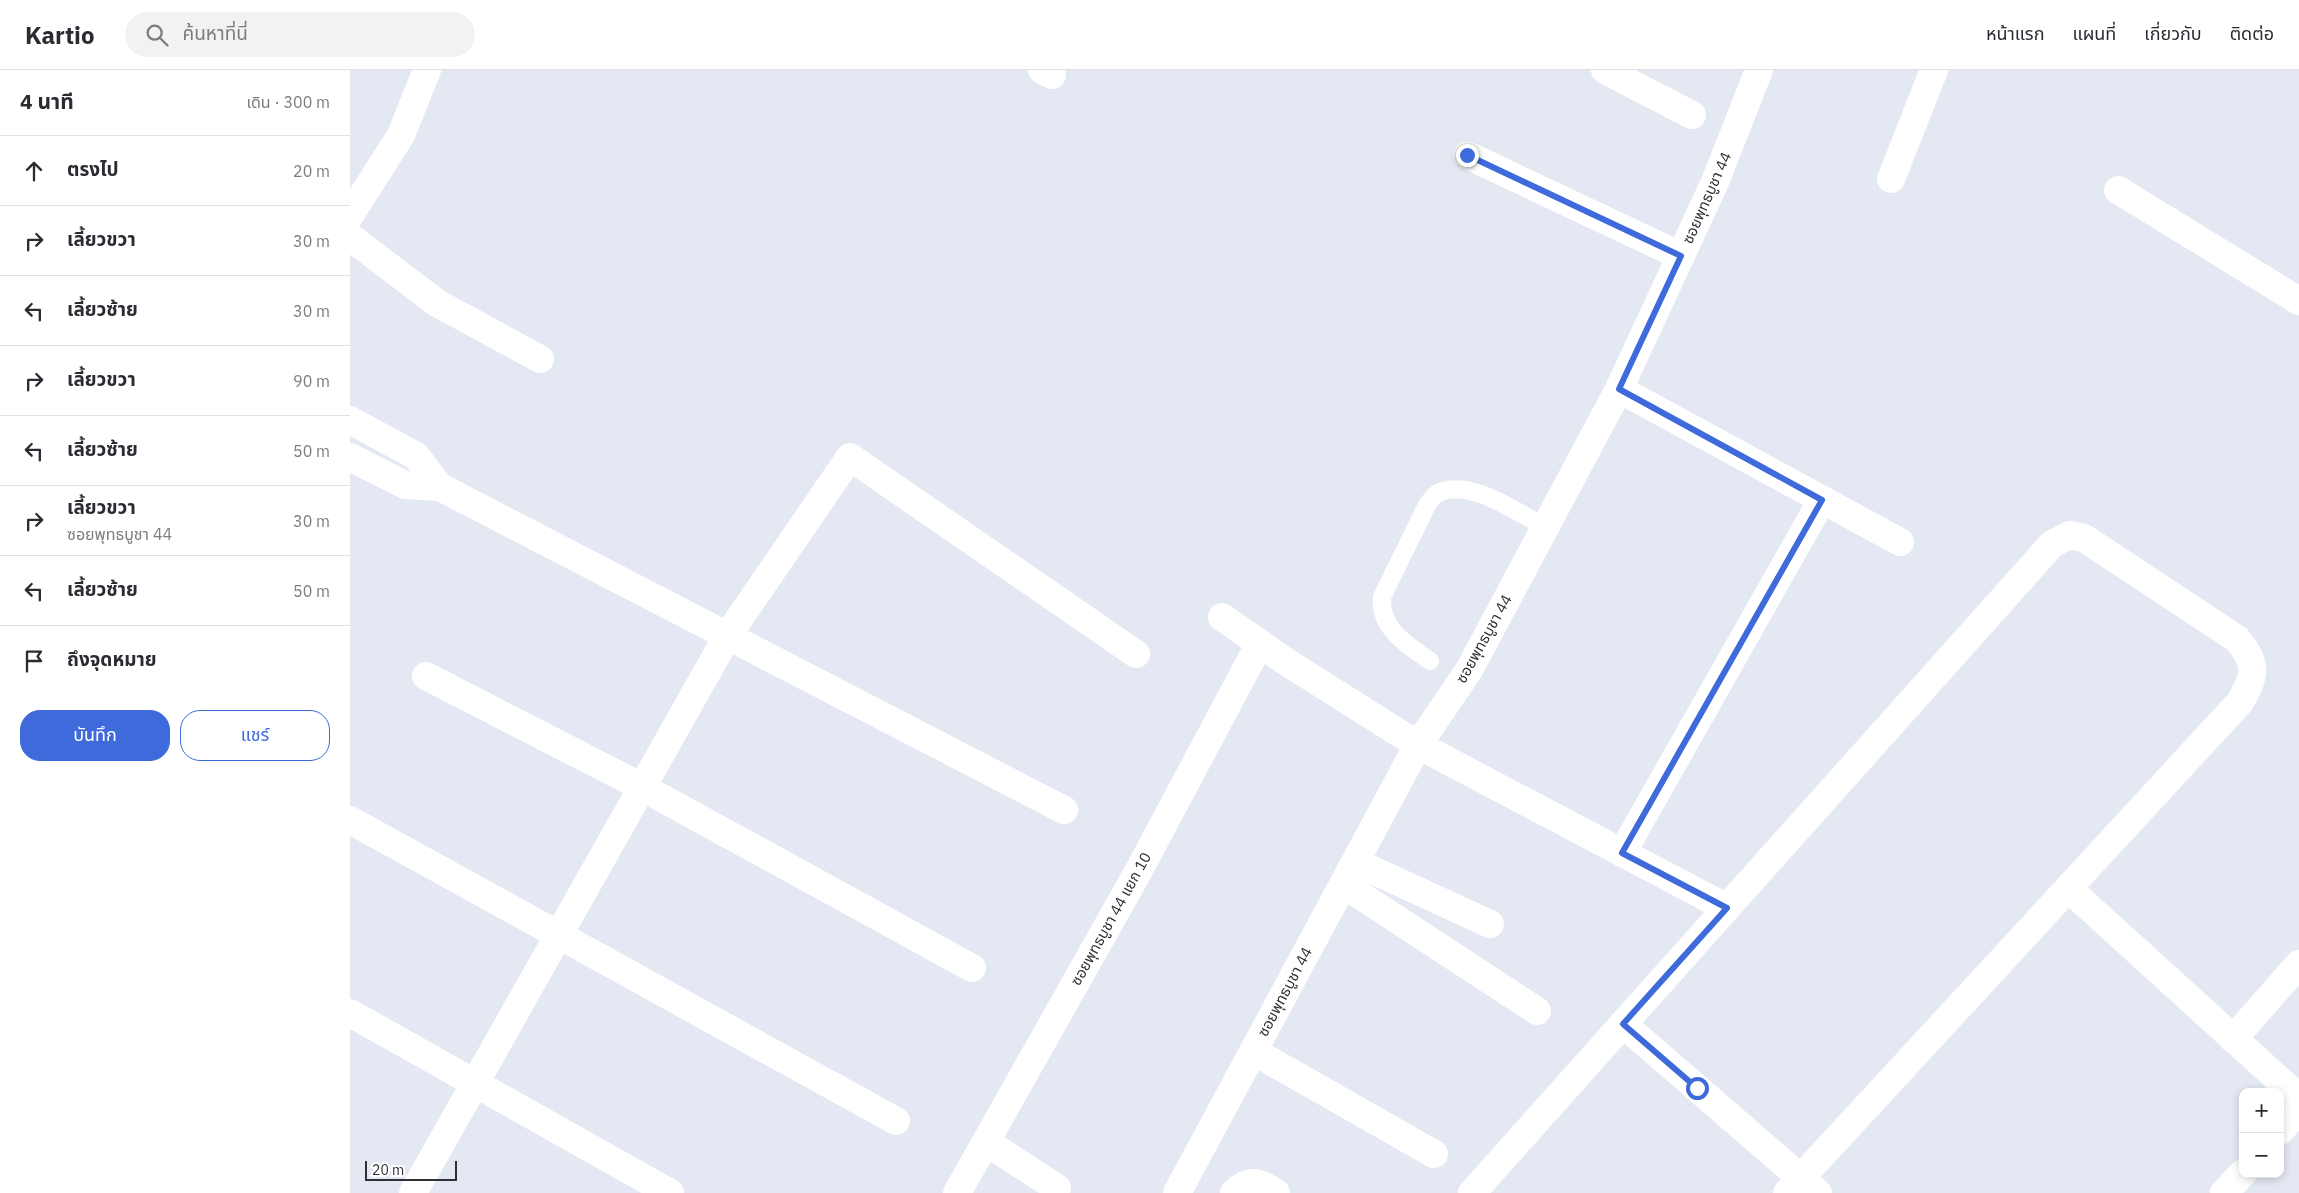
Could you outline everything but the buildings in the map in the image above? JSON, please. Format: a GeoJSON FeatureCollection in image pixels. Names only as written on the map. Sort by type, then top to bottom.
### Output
{"type":"FeatureCollection","features":[{"type":"Feature","properties":{"kind":"street"},"geometry":{"type":"LineString","coordinates":[[350,215],[401,135],[427,70]]}},
{"type":"Feature","properties":{"kind":"street"},"geometry":{"type":"LineString","coordinates":[[1605,70],[1692,115]]}},
{"type":"Feature","properties":{"kind":"street","name":"ซอยพุทธบูชา 44"},"geometry":{"type":"LineString","coordinates":[[1184,1190],[1253,1051],[1418,745],[1469,670],[1619,389],[1716,182],[1759,70]]}},
{"type":"Feature","properties":{"kind":"street"},"geometry":{"type":"LineString","coordinates":[[1891,178],[1934,70]]}},
{"type":"Feature","properties":{"kind":"street"},"geometry":{"type":"LineString","coordinates":[[1467,155],[1681,256]]}},
{"type":"Feature","properties":{"kind":"street"},"geometry":{"type":"LineString","coordinates":[[2118,190],[2299,301]]}},
{"type":"Feature","properties":{"kind":"street"},"geometry":{"type":"LineString","coordinates":[[350,237],[438,303],[540,359]]}},
{"type":"Feature","properties":{"kind":"street"},"geometry":{"type":"LineString","coordinates":[[1619,389],[1900,542]]}},
{"type":"Feature","properties":{"kind":"street"},"geometry":{"type":"LineString","coordinates":[[350,420],[416,456],[440,486],[1064,810]]}},
{"type":"Feature","properties":{"kind":"street"},"geometry":{"type":"LineString","coordinates":[[350,457],[405,484],[440,486]]}},
{"type":"Feature","properties":{"kind":"street"},"geometry":{"type":"LineString","coordinates":[[413,1193],[728,635],[850,457],[1136,654]]}},
{"type":"Feature","properties":{"kind":"street"},"geometry":{"type":"LineString","coordinates":[[1622,853],[1822,500]]}},
{"type":"Feature","properties":{"kind":"street"},"geometry":{"type":"LineString","coordinates":[[1472,1193],[1623,1024],[1727,908],[2052,544],[2070,535],[2084,538],[2237,639],[2250,656],[2253,672],[2240,702],[2069,889],[1802,1188],[1623,1024]]}},
{"type":"Feature","properties":{"kind":"street"},"geometry":{"type":"LineString","coordinates":[[1222,617],[1285,661],[1418,745],[1727,908]]}},
{"type":"Feature","properties":{"kind":"street","name":"ซอยพุทธบูชา 44 แยก 10"},"geometry":{"type":"LineString","coordinates":[[957,1193],[1138,872],[1260,643]]}},
{"type":"Feature","properties":{"kind":"street"},"geometry":{"type":"LineString","coordinates":[[426,676],[642,787],[972,968]]}},
{"type":"Feature","properties":{"kind":"street"},"geometry":{"type":"LineString","coordinates":[[350,820],[896,1121]]}},
{"type":"Feature","properties":{"kind":"street"},"geometry":{"type":"LineString","coordinates":[[1349,873],[1490,924]]}},
{"type":"Feature","properties":{"kind":"street"},"geometry":{"type":"LineString","coordinates":[[1349,873],[1537,1011]]}},
{"type":"Feature","properties":{"kind":"street"},"geometry":{"type":"LineString","coordinates":[[2069,889],[2299,1098]]}},
{"type":"Feature","properties":{"kind":"street"},"geometry":{"type":"LineString","coordinates":[[2233,1039],[2299,964]]}},
{"type":"Feature","properties":{"kind":"street"},"geometry":{"type":"LineString","coordinates":[[350,1013],[670,1193]]}},
{"type":"Feature","properties":{"kind":"street"},"geometry":{"type":"LineString","coordinates":[[1253,1051],[1434,1154]]}},
{"type":"Feature","properties":{"kind":"street"},"geometry":{"type":"LineString","coordinates":[[2284,1127],[2299,1110]]}},
{"type":"Feature","properties":{"kind":"street"},"geometry":{"type":"LineString","coordinates":[[986,1142],[1057,1188]]}},
{"type":"Feature","properties":{"kind":"street"},"geometry":{"type":"LineString","coordinates":[[2224,1193],[2239,1177]]}},
{"type":"Feature","properties":{"kind":"street"},"geometry":{"type":"LineString","coordinates":[[1234,1193],[1242,1185],[1252,1183],[1262,1184],[1276,1193]]}},
{"type":"Feature","properties":{"kind":"lane"},"geometry":{"type":"LineString","coordinates":[[1430,661],[1398,638],[1384,617],[1381,607],[1382,597],[1427,505],[1436,494],[1456,489],[1479,492],[1545,527]]}},
{"type":"Feature","properties":{"kind":"route"},"geometry":{"type":"LineString","coordinates":[[1467,155],[1681,256],[1619,389],[1822,500],[1622,853],[1727,908],[1623,1024],[1697,1088]]}}]}
